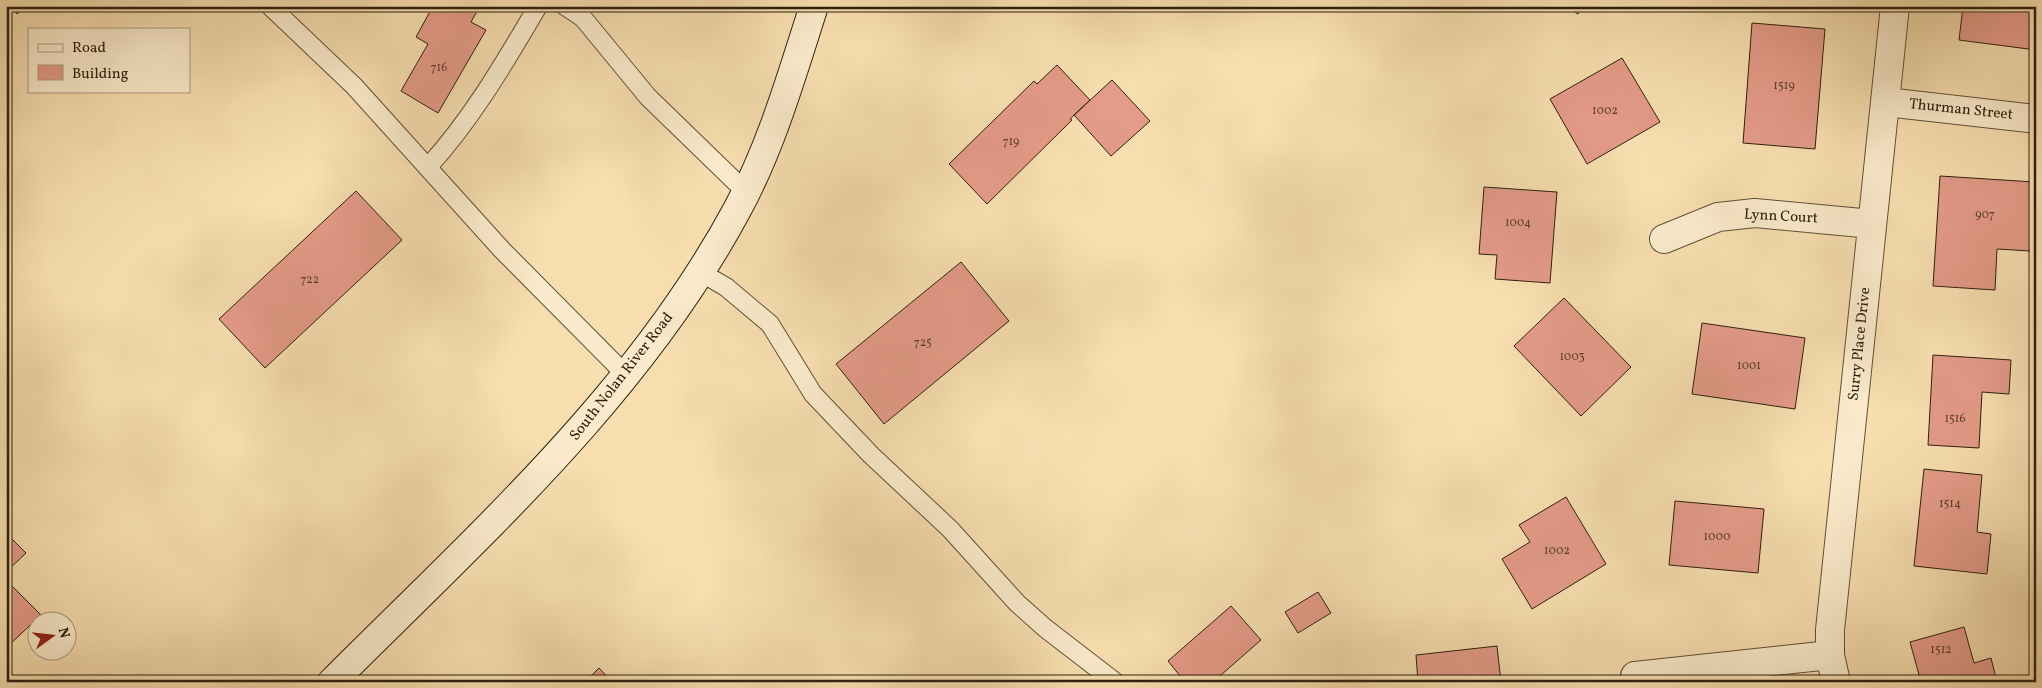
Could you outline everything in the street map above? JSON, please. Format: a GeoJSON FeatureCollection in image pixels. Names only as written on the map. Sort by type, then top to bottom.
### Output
{"type":"FeatureCollection","features":[{"type":"Feature","properties":{"kind":"street","name":"South Nolan River Road"},"geometry":{"type":"LineString","coordinates":[[332,682],[564,450],[626,374],[700,272],[746,192],[772,133],[814,6]]}},
{"type":"Feature","properties":{"kind":"street","name":"Surry Place Drive"},"geometry":{"type":"LineString","coordinates":[[1836,682],[1830,655],[1832,603],[1895,6]]}},
{"type":"Feature","properties":{"kind":"street","name":"Thurman Street"},"geometry":{"type":"LineString","coordinates":[[1886,102],[2036,119]]}},
{"type":"Feature","properties":{"kind":"street","name":"Lynn Court"},"geometry":{"type":"LineString","coordinates":[[1664,239],[1718,217],[1755,213],[1872,224]]}},
{"type":"Feature","properties":{"kind":"street"},"geometry":{"type":"LineString","coordinates":[[1635,676],[1830,655]]}},
{"type":"Feature","properties":{"kind":"lane"},"geometry":{"type":"LineString","coordinates":[[270,6],[354,86],[502,250],[626,374]]}},
{"type":"Feature","properties":{"kind":"lane"},"geometry":{"type":"LineString","coordinates":[[428,167],[453,138],[508,57],[538,6]]}},
{"type":"Feature","properties":{"kind":"lane"},"geometry":{"type":"LineString","coordinates":[[566,6],[583,18],[648,97],[746,192]]}},
{"type":"Feature","properties":{"kind":"lane"},"geometry":{"type":"LineString","coordinates":[[700,272],[726,287],[770,324],[812,394],[871,455],[950,529],[1018,603],[1045,628],[1115,682]]}},
{"type":"Feature","properties":{"kind":"building"},"geometry":{"type":"Polygon","coordinates":[[[9,6],[26,6],[17,14],[9,6]]]}},
{"type":"Feature","properties":{"kind":"building"},"geometry":{"type":"Polygon","coordinates":[[[433,6],[480,6],[471,22],[486,30],[438,113],[401,91],[428,44],[416,37],[433,6]]]}},
{"type":"Feature","properties":{"kind":"building"},"geometry":{"type":"Polygon","coordinates":[[[1564,6],[1582,6],[1578,14],[1564,6]]]}},
{"type":"Feature","properties":{"kind":"building"},"geometry":{"type":"Polygon","coordinates":[[[1963,6],[2036,6],[2036,50],[1959,40],[1963,6]]]}},
{"type":"Feature","properties":{"kind":"building"},"geometry":{"type":"Polygon","coordinates":[[[1752,23],[1825,29],[1815,149],[1743,143],[1752,23]]]}},
{"type":"Feature","properties":{"kind":"building"},"geometry":{"type":"Polygon","coordinates":[[[1622,58],[1660,122],[1587,164],[1550,99],[1622,58]]]}},
{"type":"Feature","properties":{"kind":"building"},"geometry":{"type":"Polygon","coordinates":[[[1057,65],[1090,100],[987,204],[949,164],[1034,81],[1037,84],[1057,65]]]}},
{"type":"Feature","properties":{"kind":"building"},"geometry":{"type":"Polygon","coordinates":[[[1112,80],[1150,121],[1111,156],[1074,115],[1112,80]]]}},
{"type":"Feature","properties":{"kind":"building"},"geometry":{"type":"Polygon","coordinates":[[[1940,176],[2034,182],[2030,251],[1997,249],[1995,290],[1933,286],[1940,176]]]}},
{"type":"Feature","properties":{"kind":"building"},"geometry":{"type":"Polygon","coordinates":[[[1484,187],[1557,192],[1550,283],[1495,279],[1497,255],[1479,254],[1484,187]]]}},
{"type":"Feature","properties":{"kind":"building"},"geometry":{"type":"Polygon","coordinates":[[[356,191],[402,240],[265,368],[219,319],[356,191]]]}},
{"type":"Feature","properties":{"kind":"building"},"geometry":{"type":"Polygon","coordinates":[[[961,262],[1009,321],[884,424],[836,364],[961,262]]]}},
{"type":"Feature","properties":{"kind":"building"},"geometry":{"type":"Polygon","coordinates":[[[1564,298],[1631,367],[1581,416],[1514,346],[1564,298]]]}},
{"type":"Feature","properties":{"kind":"building"},"geometry":{"type":"Polygon","coordinates":[[[1702,323],[1805,338],[1795,409],[1692,394],[1702,323]]]}},
{"type":"Feature","properties":{"kind":"building"},"geometry":{"type":"Polygon","coordinates":[[[1933,355],[2011,360],[2009,394],[1982,392],[1979,448],[1928,445],[1933,355]]]}},
{"type":"Feature","properties":{"kind":"building"},"geometry":{"type":"Polygon","coordinates":[[[1924,469],[1982,475],[1977,532],[1991,534],[1987,574],[1914,566],[1924,469]]]}},
{"type":"Feature","properties":{"kind":"building"},"geometry":{"type":"Polygon","coordinates":[[[1566,497],[1606,564],[1532,609],[1502,559],[1530,542],[1519,525],[1566,497]]]}},
{"type":"Feature","properties":{"kind":"building"},"geometry":{"type":"Polygon","coordinates":[[[1675,501],[1764,509],[1758,573],[1669,565],[1675,501]]]}},
{"type":"Feature","properties":{"kind":"building"},"geometry":{"type":"Polygon","coordinates":[[[6,533],[26,553],[6,572],[6,533]]]}},
{"type":"Feature","properties":{"kind":"building"},"geometry":{"type":"Polygon","coordinates":[[[6,580],[36,610],[28,610],[28,627],[6,648],[6,580]]]}},
{"type":"Feature","properties":{"kind":"building"},"geometry":{"type":"Polygon","coordinates":[[[1318,592],[1331,613],[1298,633],[1285,612],[1318,592]]]}},
{"type":"Feature","properties":{"kind":"building"},"geometry":{"type":"Polygon","coordinates":[[[1231,606],[1261,640],[1213,682],[1185,682],[1168,661],[1231,606]]]}},
{"type":"Feature","properties":{"kind":"building"},"geometry":{"type":"Polygon","coordinates":[[[1964,627],[1974,663],[1991,658],[1997,682],[1921,682],[1910,642],[1964,627]]]}},
{"type":"Feature","properties":{"kind":"building"},"geometry":{"type":"Polygon","coordinates":[[[1497,646],[1501,682],[1418,682],[1416,655],[1497,646]]]}},
{"type":"Feature","properties":{"kind":"building"},"geometry":{"type":"Polygon","coordinates":[[[599,668],[612,682],[585,682],[599,668]]]}}]}
